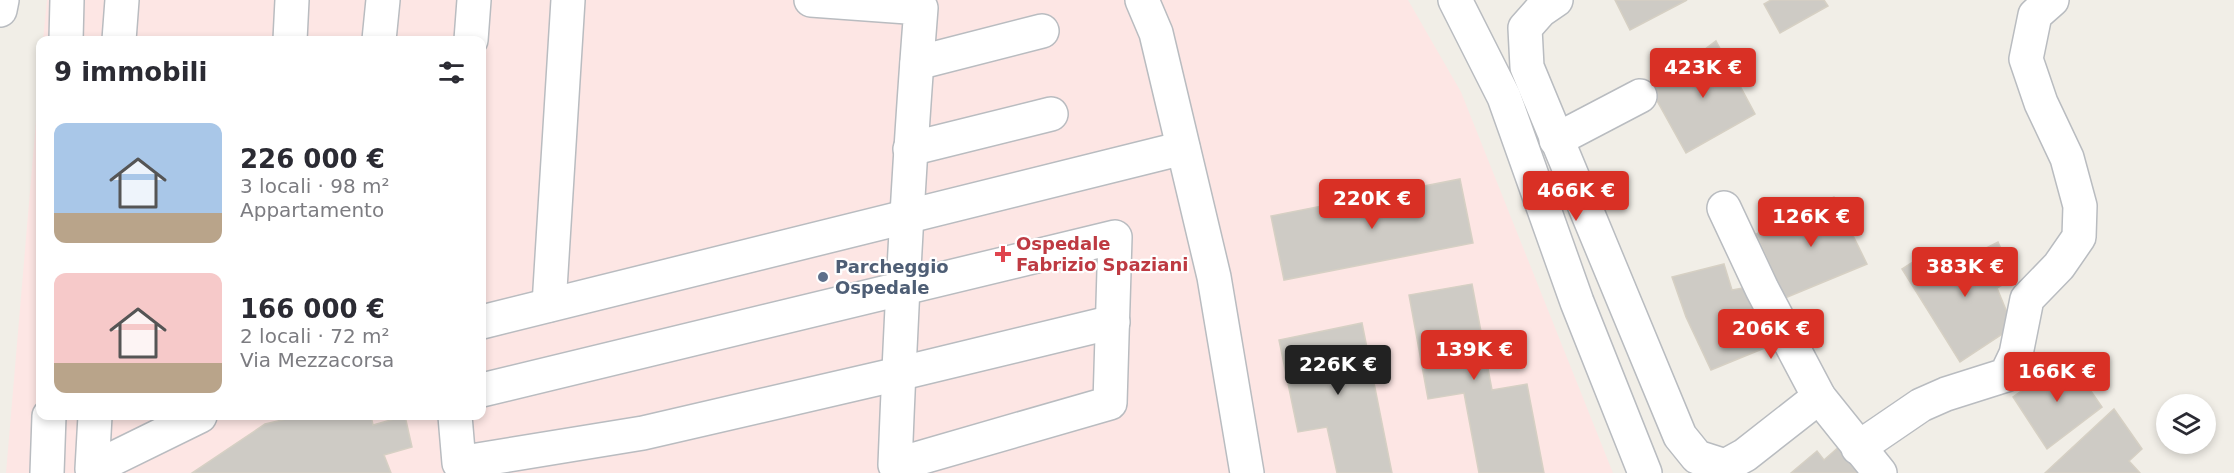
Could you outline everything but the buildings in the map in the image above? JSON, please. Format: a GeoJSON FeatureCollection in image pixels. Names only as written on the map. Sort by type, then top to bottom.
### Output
{"type":"FeatureCollection","features":[{"type":"Feature","properties":{"kind":"street"},"geometry":{"type":"LineString","coordinates":[[0,10],[2,0]]}},
{"type":"Feature","properties":{"kind":"street"},"geometry":{"type":"LineString","coordinates":[[66,36],[67,0]]}},
{"type":"Feature","properties":{"kind":"street"},"geometry":{"type":"LineString","coordinates":[[119,36],[122,0]]}},
{"type":"Feature","properties":{"kind":"street"},"geometry":{"type":"LineString","coordinates":[[290,36],[292,0]]}},
{"type":"Feature","properties":{"kind":"street"},"geometry":{"type":"LineString","coordinates":[[379,36],[383,0]]}},
{"type":"Feature","properties":{"kind":"street"},"geometry":{"type":"LineString","coordinates":[[471,36],[474,0]]}},
{"type":"Feature","properties":{"kind":"street"},"geometry":{"type":"LineString","coordinates":[[549,305],[568,0]]}},
{"type":"Feature","properties":{"kind":"street"},"geometry":{"type":"LineString","coordinates":[[486,389],[902,290],[1115,237],[1110,403],[895,465],[898,374],[902,290],[905,216],[921,8],[811,0]]}},
{"type":"Feature","properties":{"kind":"street"},"geometry":{"type":"LineString","coordinates":[[1142,0],[1156,33],[1214,276],[1247,473]]}},
{"type":"Feature","properties":{"kind":"street"},"geometry":{"type":"LineString","coordinates":[[1455,0],[1504,97],[1577,302],[1645,473]]}},
{"type":"Feature","properties":{"kind":"street"},"geometry":{"type":"LineString","coordinates":[[1556,0],[1540,11],[1525,28],[1527,67],[1680,436],[1697,457],[1725,466],[1744,455],[1819,397]]}},
{"type":"Feature","properties":{"kind":"street"},"geometry":{"type":"LineString","coordinates":[[1858,448],[1921,405],[1946,394],[2006,375],[2016,354],[2027,299],[2059,266],[2079,237],[2080,206],[2067,158],[2041,103],[2026,59],[2035,15],[2052,0]]}},
{"type":"Feature","properties":{"kind":"street"},"geometry":{"type":"LineString","coordinates":[[916,63],[1042,31]]}},
{"type":"Feature","properties":{"kind":"street"},"geometry":{"type":"LineString","coordinates":[[1556,140],[1640,96]]}},
{"type":"Feature","properties":{"kind":"street"},"geometry":{"type":"LineString","coordinates":[[910,149],[1051,114]]}},
{"type":"Feature","properties":{"kind":"street"},"geometry":{"type":"LineString","coordinates":[[486,321],[1183,148]]}},
{"type":"Feature","properties":{"kind":"street"},"geometry":{"type":"LineString","coordinates":[[1724,208],[1762,290],[1819,397],[1880,473]]}},
{"type":"Feature","properties":{"kind":"street"},"geometry":{"type":"LineString","coordinates":[[455,420],[459,463],[643,433],[1113,322]]}},
{"type":"Feature","properties":{"kind":"street"},"geometry":{"type":"LineString","coordinates":[[47,473],[50,420]]}},
{"type":"Feature","properties":{"kind":"street"},"geometry":{"type":"LineString","coordinates":[[92,471],[95,420]]}},
{"type":"Feature","properties":{"kind":"street"},"geometry":{"type":"LineString","coordinates":[[92,471],[192,420]]}},
{"type":"Feature","properties":{"kind":"shaded area","name":"Ospedale Fabrizio Spaziani"},"geometry":{"type":"Polygon","coordinates":[[[47,0],[1408,0],[1461,92],[1613,473],[6,473],[36,121],[36,420],[486,420],[486,36],[43,36],[47,0]]]}},
{"type":"Feature","properties":{"kind":"place","name":"Ospedale Fabrizio Spaziani"},"geometry":{"type":"Point","coordinates":[1003,254]}},
{"type":"Feature","properties":{"kind":"place","name":"Parcheggio Ospedale"},"geometry":{"type":"Point","coordinates":[823,277]}}]}
